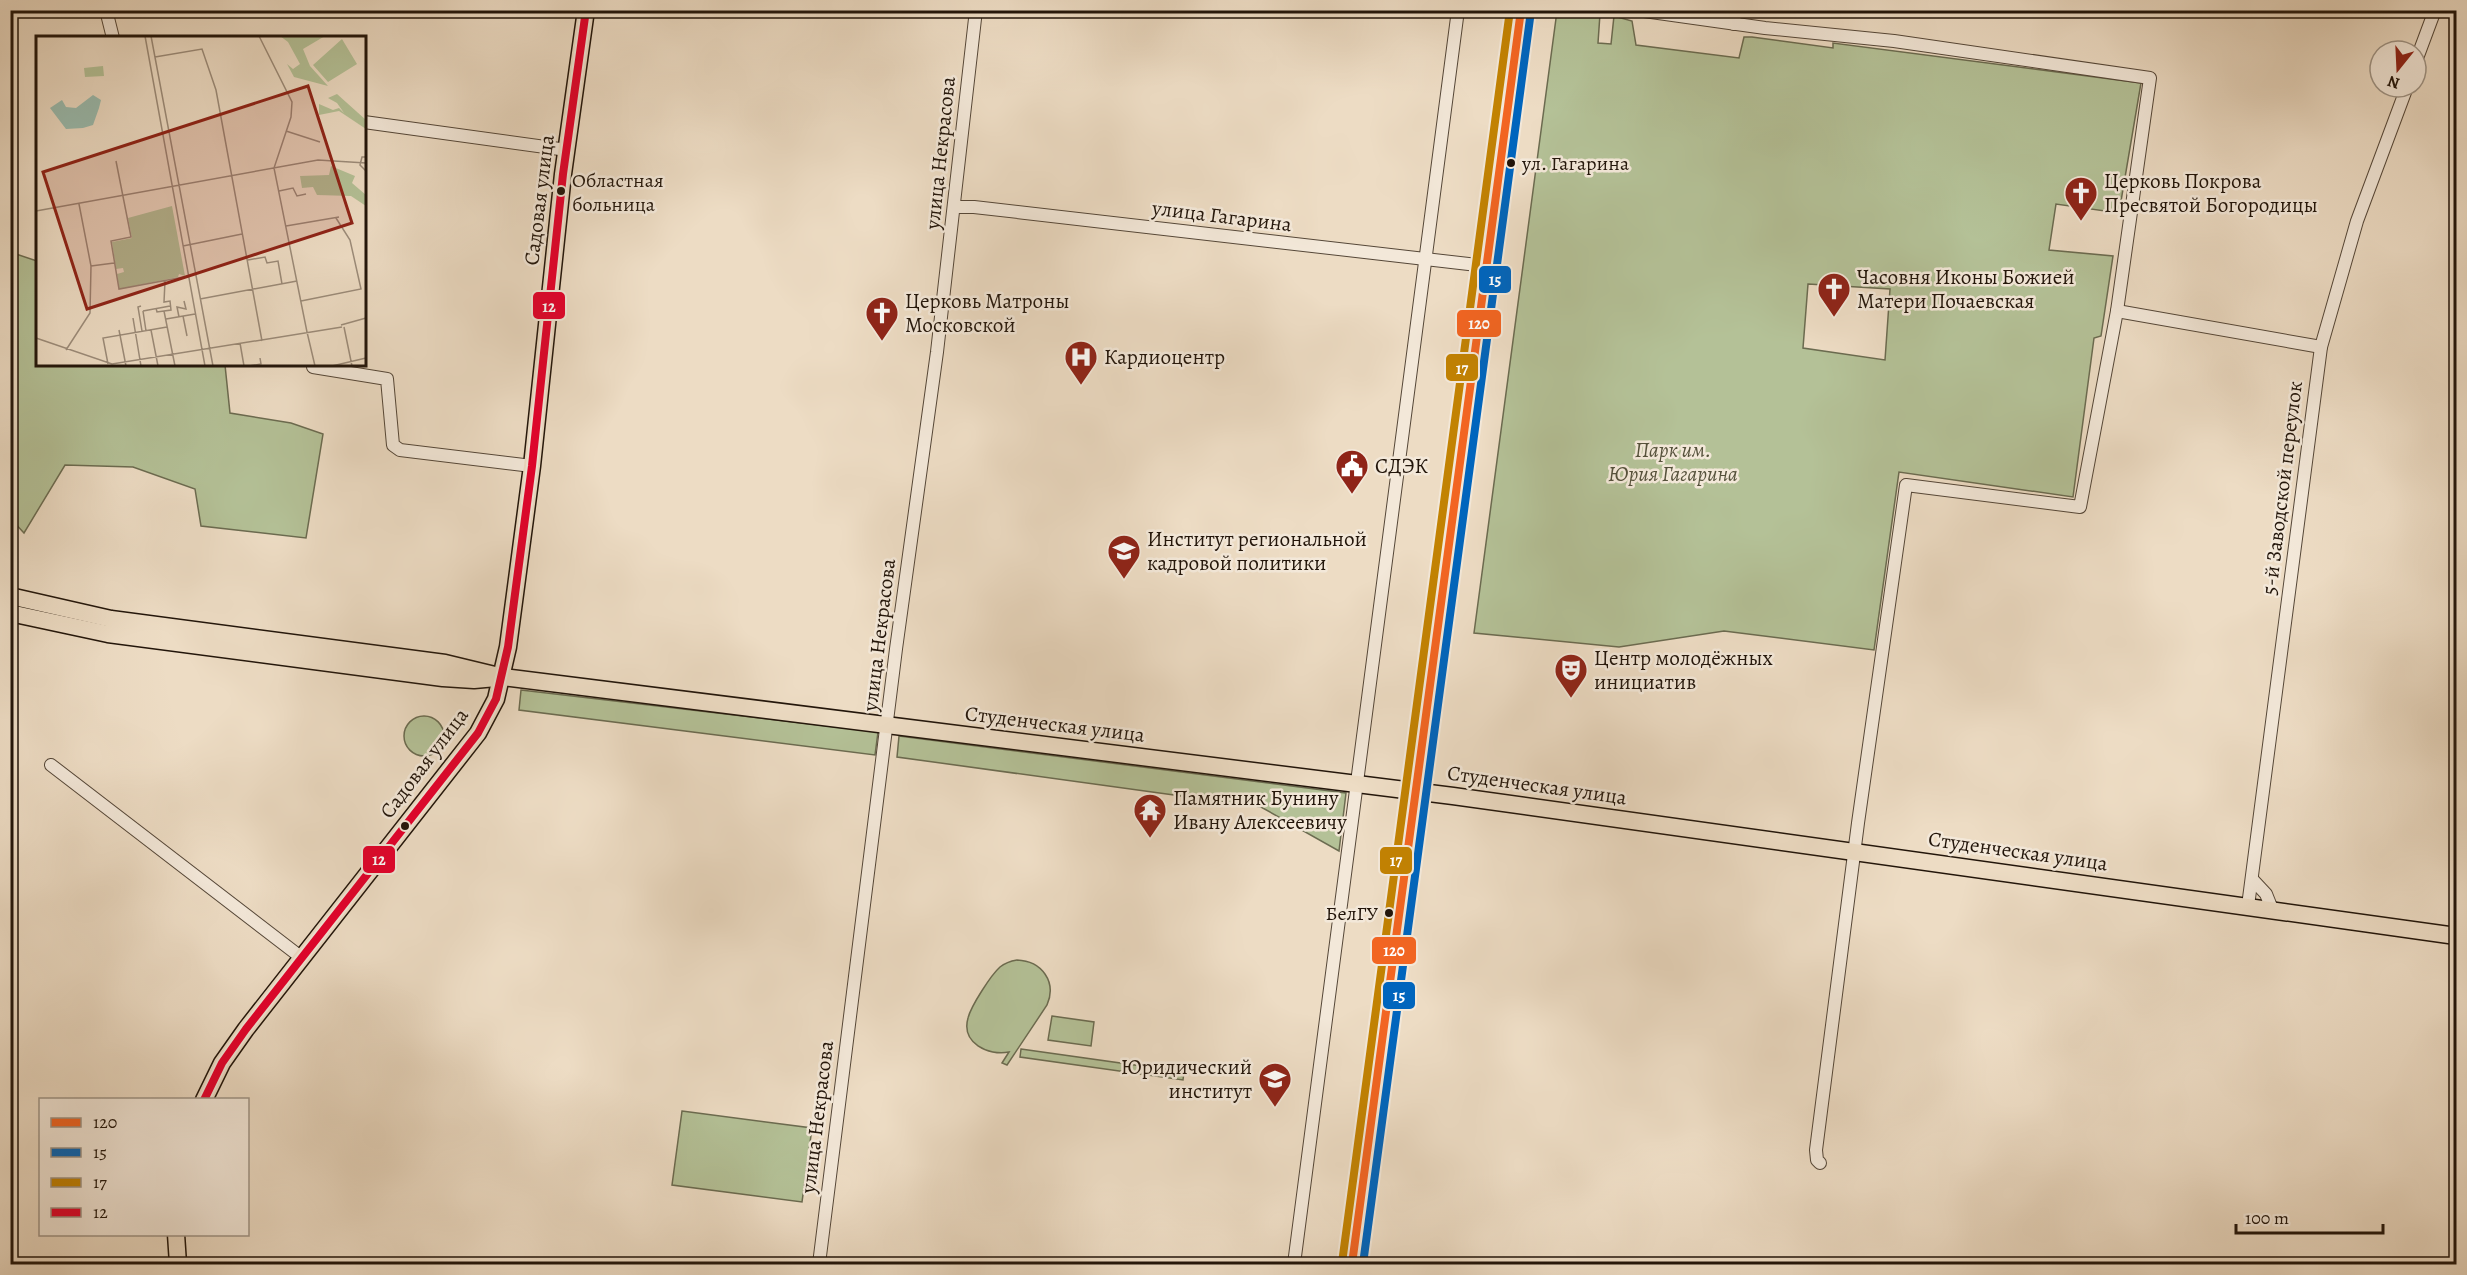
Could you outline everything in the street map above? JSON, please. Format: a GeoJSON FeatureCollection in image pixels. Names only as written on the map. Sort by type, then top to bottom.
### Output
{"type":"FeatureCollection","features":[{"type":"Feature","properties":{"kind":"main road","name":"Садовая улица"},"geometry":{"type":"LineString","coordinates":[[205,1098],[222,1063],[478,733],[496,699],[503,677],[532,466],[567,150],[586,10]]}},
{"type":"Feature","properties":{"kind":"main road"},"geometry":{"type":"LineString","coordinates":[[1352,1264],[1521,10]]}},
{"type":"Feature","properties":{"kind":"main road","name":"Студенческая улица"},"geometry":{"type":"LineString","coordinates":[[10,596],[111,619],[445,663],[503,677],[1415,791],[2457,936]]}},
{"type":"Feature","properties":{"kind":"main road","name":"Студенческая улица"},"geometry":{"type":"LineString","coordinates":[[10,613],[108,634],[432,677],[474,680],[503,677]]}},
{"type":"Feature","properties":{"kind":"main road"},"geometry":{"type":"LineString","coordinates":[[176,1236],[178,1264]]}},
{"type":"Feature","properties":{"kind":"street"},"geometry":{"type":"LineString","coordinates":[[106,10],[112,36]]}},
{"type":"Feature","properties":{"kind":"street","name":"улица Некрасова"},"geometry":{"type":"LineString","coordinates":[[819,1264],[954,207],[976,10]]}},
{"type":"Feature","properties":{"kind":"street"},"geometry":{"type":"LineString","coordinates":[[1294,1264],[1458,10]]}},
{"type":"Feature","properties":{"kind":"street"},"geometry":{"type":"LineString","coordinates":[[1636,10],[1734,24],[1894,41],[2150,78],[2117,311],[2080,507],[1906,485],[1854,852],[1815,1155],[1820,1163]]}},
{"type":"Feature","properties":{"kind":"street"},"geometry":{"type":"LineString","coordinates":[[1734,24],[1735,10]]}},
{"type":"Feature","properties":{"kind":"street"},"geometry":{"type":"LineString","coordinates":[[2424,39],[2435,10]]}},
{"type":"Feature","properties":{"kind":"street","name":"5-й Заводской переулок"},"geometry":{"type":"LineString","coordinates":[[2248,906],[2321,347],[2357,221],[2403,99]]}},
{"type":"Feature","properties":{"kind":"street"},"geometry":{"type":"LineString","coordinates":[[366,122],[567,150]]}},
{"type":"Feature","properties":{"kind":"street","name":"улица Гагарина"},"geometry":{"type":"LineString","coordinates":[[954,207],[974,207],[1486,266]]}},
{"type":"Feature","properties":{"kind":"street"},"geometry":{"type":"LineString","coordinates":[[2117,311],[2321,347]]}},
{"type":"Feature","properties":{"kind":"street"},"geometry":{"type":"LineString","coordinates":[[313,367],[387,379],[393,444],[400,450],[532,466]]}},
{"type":"Feature","properties":{"kind":"street"},"geometry":{"type":"LineString","coordinates":[[51,765],[302,958]]}},
{"type":"Feature","properties":{"kind":"street"},"geometry":{"type":"LineString","coordinates":[[2252,879],[2266,894],[2272,909]]}},
{"type":"Feature","properties":{"kind":"green space","name":"Парк им. Юрия Гагарина"},"geometry":{"type":"Polygon","coordinates":[[[1557,11],[1600,14],[1598,43],[1611,44],[1614,16],[1632,21],[1636,45],[1739,58],[1744,37],[1833,48],[1833,43],[2141,83],[2119,213],[2056,204],[2049,250],[2113,256],[2101,336],[2094,338],[2073,497],[1899,472],[1874,650],[1724,631],[1619,647],[1474,633],[1557,11]],[[1808,284],[1803,348],[1885,360],[1890,289],[1808,284]]]}},
{"type":"Feature","properties":{"kind":"green space"},"geometry":{"type":"Polygon","coordinates":[[[10,252],[36,261],[36,366],[225,366],[230,413],[291,423],[323,434],[306,538],[201,526],[195,489],[133,467],[65,465],[24,533],[11,519],[10,252]]]}},
{"type":"Feature","properties":{"kind":"green space"},"geometry":{"type":"Polygon","coordinates":[[[521,690],[878,732],[875,755],[519,710],[521,690]]]}},
{"type":"Feature","properties":{"kind":"green space"},"geometry":{"type":"Polygon","coordinates":[[[424,716],[438,722],[444,736],[438,750],[424,756],[410,750],[404,736],[410,722],[424,716]]]}},
{"type":"Feature","properties":{"kind":"green space"},"geometry":{"type":"Polygon","coordinates":[[[899,736],[1346,793],[1339,851],[1261,807],[897,757],[899,736]]]}},
{"type":"Feature","properties":{"kind":"green space"},"geometry":{"type":"Polygon","coordinates":[[[1017,960],[1034,964],[1045,974],[1050,988],[1050,997],[1007,1065],[1002,1063],[1009,1052],[993,1052],[978,1046],[972,1041],[967,1027],[973,1006],[996,971],[1008,962],[1017,960]]]}},
{"type":"Feature","properties":{"kind":"green space"},"geometry":{"type":"Polygon","coordinates":[[[1052,1016],[1094,1022],[1091,1046],[1048,1040],[1052,1016]]]}},
{"type":"Feature","properties":{"kind":"green space"},"geometry":{"type":"Polygon","coordinates":[[[1021,1049],[1184,1072],[1183,1080],[1020,1057],[1021,1049]]]}},
{"type":"Feature","properties":{"kind":"green space"},"geometry":{"type":"Polygon","coordinates":[[[682,1111],[812,1128],[802,1202],[672,1185],[682,1111]]]}},
{"type":"Feature","properties":{"kind":"transit line","name":"12"},"geometry":{"type":"LineString","coordinates":[[205,1098],[222,1063],[246,1029],[478,733],[496,699],[508,647],[532,466],[563,174],[586,10]]}},
{"type":"Feature","properties":{"kind":"transit line","name":"17"},"geometry":{"type":"LineString","coordinates":[[1342,1263],[1510,10]]}},
{"type":"Feature","properties":{"kind":"transit line","name":"120"},"geometry":{"type":"LineString","coordinates":[[1352,1264],[1521,10]]}},
{"type":"Feature","properties":{"kind":"transit line","name":"15"},"geometry":{"type":"LineString","coordinates":[[1363,1264],[1531,11]]}},
{"type":"Feature","properties":{"kind":"place","name":"ул. Гагарина"},"geometry":{"type":"Point","coordinates":[1511,163]}},
{"type":"Feature","properties":{"kind":"place","name":"Областная больница"},"geometry":{"type":"Point","coordinates":[561,191]}},
{"type":"Feature","properties":{"kind":"place","name":"Церковь Покрова Пресвятой Богородицы"},"geometry":{"type":"Point","coordinates":[2081,222]}},
{"type":"Feature","properties":{"kind":"place","name":"Часовня Иконы Божией Матери Почаевская"},"geometry":{"type":"Point","coordinates":[1834,318]}},
{"type":"Feature","properties":{"kind":"place","name":"Церковь Матроны Московской"},"geometry":{"type":"Point","coordinates":[882,342]}},
{"type":"Feature","properties":{"kind":"place","name":"Кардиоцентр"},"geometry":{"type":"Point","coordinates":[1081,386]}},
{"type":"Feature","properties":{"kind":"place","name":"СДЭК"},"geometry":{"type":"Point","coordinates":[1352,495]}},
{"type":"Feature","properties":{"kind":"place","name":"Институт региональной кадровой политики"},"geometry":{"type":"Point","coordinates":[1124,580]}},
{"type":"Feature","properties":{"kind":"place","name":"Центр молодёжных инициатив"},"geometry":{"type":"Point","coordinates":[1571,699]}},
{"type":"Feature","properties":{"kind":"place","name":"Памятник Бунину Ивану Алексеевичу"},"geometry":{"type":"Point","coordinates":[1150,839]}},
{"type":"Feature","properties":{"kind":"place","name":"БелГУ"},"geometry":{"type":"Point","coordinates":[1389,913]}},
{"type":"Feature","properties":{"kind":"place","name":"Юридический институт"},"geometry":{"type":"Point","coordinates":[1275,1108]}}]}
